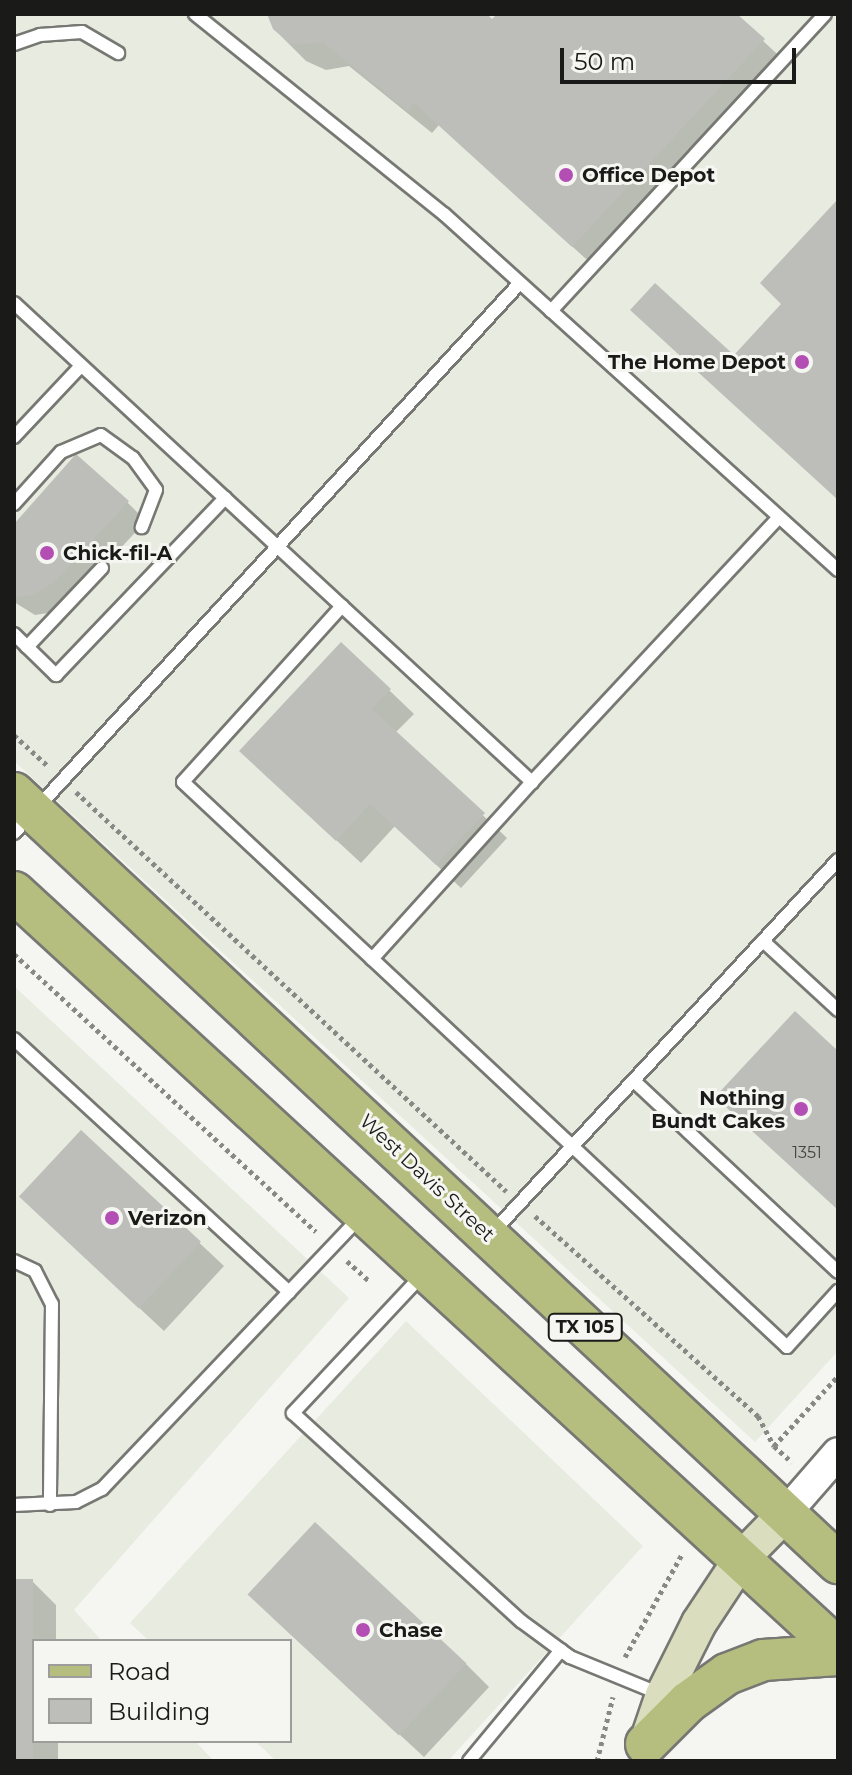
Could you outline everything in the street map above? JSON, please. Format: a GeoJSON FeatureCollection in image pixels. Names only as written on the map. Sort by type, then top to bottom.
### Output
{"type":"FeatureCollection","features":[{"type":"Feature","properties":{"kind":"main road","name":"West Davis Street"},"geometry":{"type":"LineString","coordinates":[[21,813],[489,1236],[838,1563]]}},
{"type":"Feature","properties":{"kind":"main road","name":"TX 105"},"geometry":{"type":"LineString","coordinates":[[14,892],[838,1649]]}},
{"type":"Feature","properties":{"kind":"main road"},"geometry":{"type":"LineString","coordinates":[[645,1753],[663,1695],[699,1623],[742,1558],[784,1515]]}},
{"type":"Feature","properties":{"kind":"main road"},"geometry":{"type":"LineString","coordinates":[[645,1753],[688,1702],[727,1674],[763,1660],[838,1655]]}},
{"type":"Feature","properties":{"kind":"street"},"geometry":{"type":"LineString","coordinates":[[784,1515],[838,1453]]}},
{"type":"Feature","properties":{"kind":"lane"},"geometry":{"type":"LineString","coordinates":[[195,14],[444,214],[838,570]]}},
{"type":"Feature","properties":{"kind":"lane"},"geometry":{"type":"LineString","coordinates":[[551,311],[825,14]]}},
{"type":"Feature","properties":{"kind":"lane"},"geometry":{"type":"LineString","coordinates":[[14,44],[40,35],[82,32],[118,53]]}},
{"type":"Feature","properties":{"kind":"lane"},"geometry":{"type":"LineString","coordinates":[[21,813],[62,779],[520,283]]}},
{"type":"Feature","properties":{"kind":"lane"},"geometry":{"type":"LineString","coordinates":[[14,303],[532,782]]}},
{"type":"Feature","properties":{"kind":"lane"},"geometry":{"type":"LineString","coordinates":[[14,437],[81,366]]}},
{"type":"Feature","properties":{"kind":"lane"},"geometry":{"type":"LineString","coordinates":[[14,504],[61,452],[101,435],[133,458],[156,490],[142,527]]}},
{"type":"Feature","properties":{"kind":"lane"},"geometry":{"type":"LineString","coordinates":[[14,634],[56,675],[225,498]]}},
{"type":"Feature","properties":{"kind":"lane"},"geometry":{"type":"LineString","coordinates":[[372,959],[779,517]]}},
{"type":"Feature","properties":{"kind":"lane"},"geometry":{"type":"LineString","coordinates":[[27,647],[102,568]]}},
{"type":"Feature","properties":{"kind":"lane"},"geometry":{"type":"LineString","coordinates":[[342,606],[183,782],[787,1347],[838,1291]]}},
{"type":"Feature","properties":{"kind":"lane"},"geometry":{"type":"LineString","coordinates":[[489,1236],[838,860]]}},
{"type":"Feature","properties":{"kind":"lane"},"geometry":{"type":"LineString","coordinates":[[763,941],[838,1010]]}},
{"type":"Feature","properties":{"kind":"lane"},"geometry":{"type":"LineString","coordinates":[[14,1039],[289,1292]]}},
{"type":"Feature","properties":{"kind":"lane"},"geometry":{"type":"LineString","coordinates":[[634,1081],[838,1272]]}},
{"type":"Feature","properties":{"kind":"lane"},"geometry":{"type":"LineString","coordinates":[[14,1505],[76,1502],[102,1489],[364,1212]]}},
{"type":"Feature","properties":{"kind":"lane"},"geometry":{"type":"LineString","coordinates":[[14,1261],[35,1271],[52,1304],[50,1505]]}},
{"type":"Feature","properties":{"kind":"lane"},"geometry":{"type":"LineString","coordinates":[[427,1270],[293,1413],[521,1621],[561,1650],[618,1679],[663,1695]]}},
{"type":"Feature","properties":{"kind":"lane"},"geometry":{"type":"LineString","coordinates":[[469,1761],[561,1650]]}},
{"type":"Feature","properties":{"kind":"path"},"geometry":{"type":"LineString","coordinates":[[14,735],[521,1204],[758,1416],[774,1446],[813,1481]]}},
{"type":"Feature","properties":{"kind":"path"},"geometry":{"type":"LineString","coordinates":[[14,954],[369,1281]]}},
{"type":"Feature","properties":{"kind":"path"},"geometry":{"type":"LineString","coordinates":[[746,1479],[838,1376]]}},
{"type":"Feature","properties":{"kind":"path"},"geometry":{"type":"LineString","coordinates":[[597,1761],[618,1679],[672,1566],[706,1525]]}},
{"type":"Feature","properties":{"kind":"shaded area"},"geometry":{"type":"Polygon","coordinates":[[[14,14],[838,14],[838,1351],[755,1442],[14,761],[14,14]]]}},
{"type":"Feature","properties":{"kind":"shaded area"},"geometry":{"type":"Polygon","coordinates":[[[14,986],[349,1298],[74,1610],[100,1639],[32,1639],[32,1743],[197,1743],[214,1761],[14,1761],[14,986]]]}},
{"type":"Feature","properties":{"kind":"shaded area"},"geometry":{"type":"Polygon","coordinates":[[[406,1321],[643,1546],[448,1761],[276,1761],[257,1743],[292,1743],[292,1639],[147,1639],[130,1623],[406,1321]]]}},
{"type":"Feature","properties":{"kind":"building","name":"Office Depot"},"geometry":{"type":"Polygon","coordinates":[[[267,14],[487,14],[492,19],[497,14],[737,14],[765,39],[572,247],[414,103],[408,111],[324,43],[290,44],[273,29],[267,14]]]}},
{"type":"Feature","properties":{"kind":"building"},"geometry":{"type":"Polygon","coordinates":[[[838,199],[838,500],[630,310],[655,283],[734,355],[781,304],[760,283],[838,199]]]}},
{"type":"Feature","properties":{"kind":"building","name":"Chick-fil-A"},"geometry":{"type":"Polygon","coordinates":[[[76,454],[129,501],[53,583],[36,594],[14,598],[14,524],[76,454]]]}},
{"type":"Feature","properties":{"kind":"building"},"geometry":{"type":"Polygon","coordinates":[[[341,642],[391,689],[372,709],[485,813],[436,865],[370,804],[336,841],[239,751],[341,642]]]}},
{"type":"Feature","properties":{"kind":"building"},"geometry":{"type":"Polygon","coordinates":[[[795,1011],[838,1051],[838,1210],[715,1097],[795,1011]]]}},
{"type":"Feature","properties":{"kind":"building"},"geometry":{"type":"Polygon","coordinates":[[[81,1130],[201,1242],[139,1308],[19,1197],[81,1130]]]}},
{"type":"Feature","properties":{"kind":"building"},"geometry":{"type":"Polygon","coordinates":[[[315,1522],[466,1663],[399,1736],[247,1594],[315,1522]]]}},
{"type":"Feature","properties":{"kind":"building"},"geometry":{"type":"Polygon","coordinates":[[[14,1579],[33,1579],[33,1761],[14,1761],[14,1579]]]}},
{"type":"Feature","properties":{"kind":"place","name":"Office Depot"},"geometry":{"type":"Point","coordinates":[566,175]}},
{"type":"Feature","properties":{"kind":"place","name":"The Home Depot"},"geometry":{"type":"Point","coordinates":[802,362]}},
{"type":"Feature","properties":{"kind":"place","name":"Chick-fil-A"},"geometry":{"type":"Point","coordinates":[47,553]}},
{"type":"Feature","properties":{"kind":"place","name":"Nothing Bundt Cakes"},"geometry":{"type":"Point","coordinates":[801,1109]}},
{"type":"Feature","properties":{"kind":"place","name":"Verizon"},"geometry":{"type":"Point","coordinates":[112,1218]}},
{"type":"Feature","properties":{"kind":"place","name":"Chase"},"geometry":{"type":"Point","coordinates":[363,1630]}}]}
